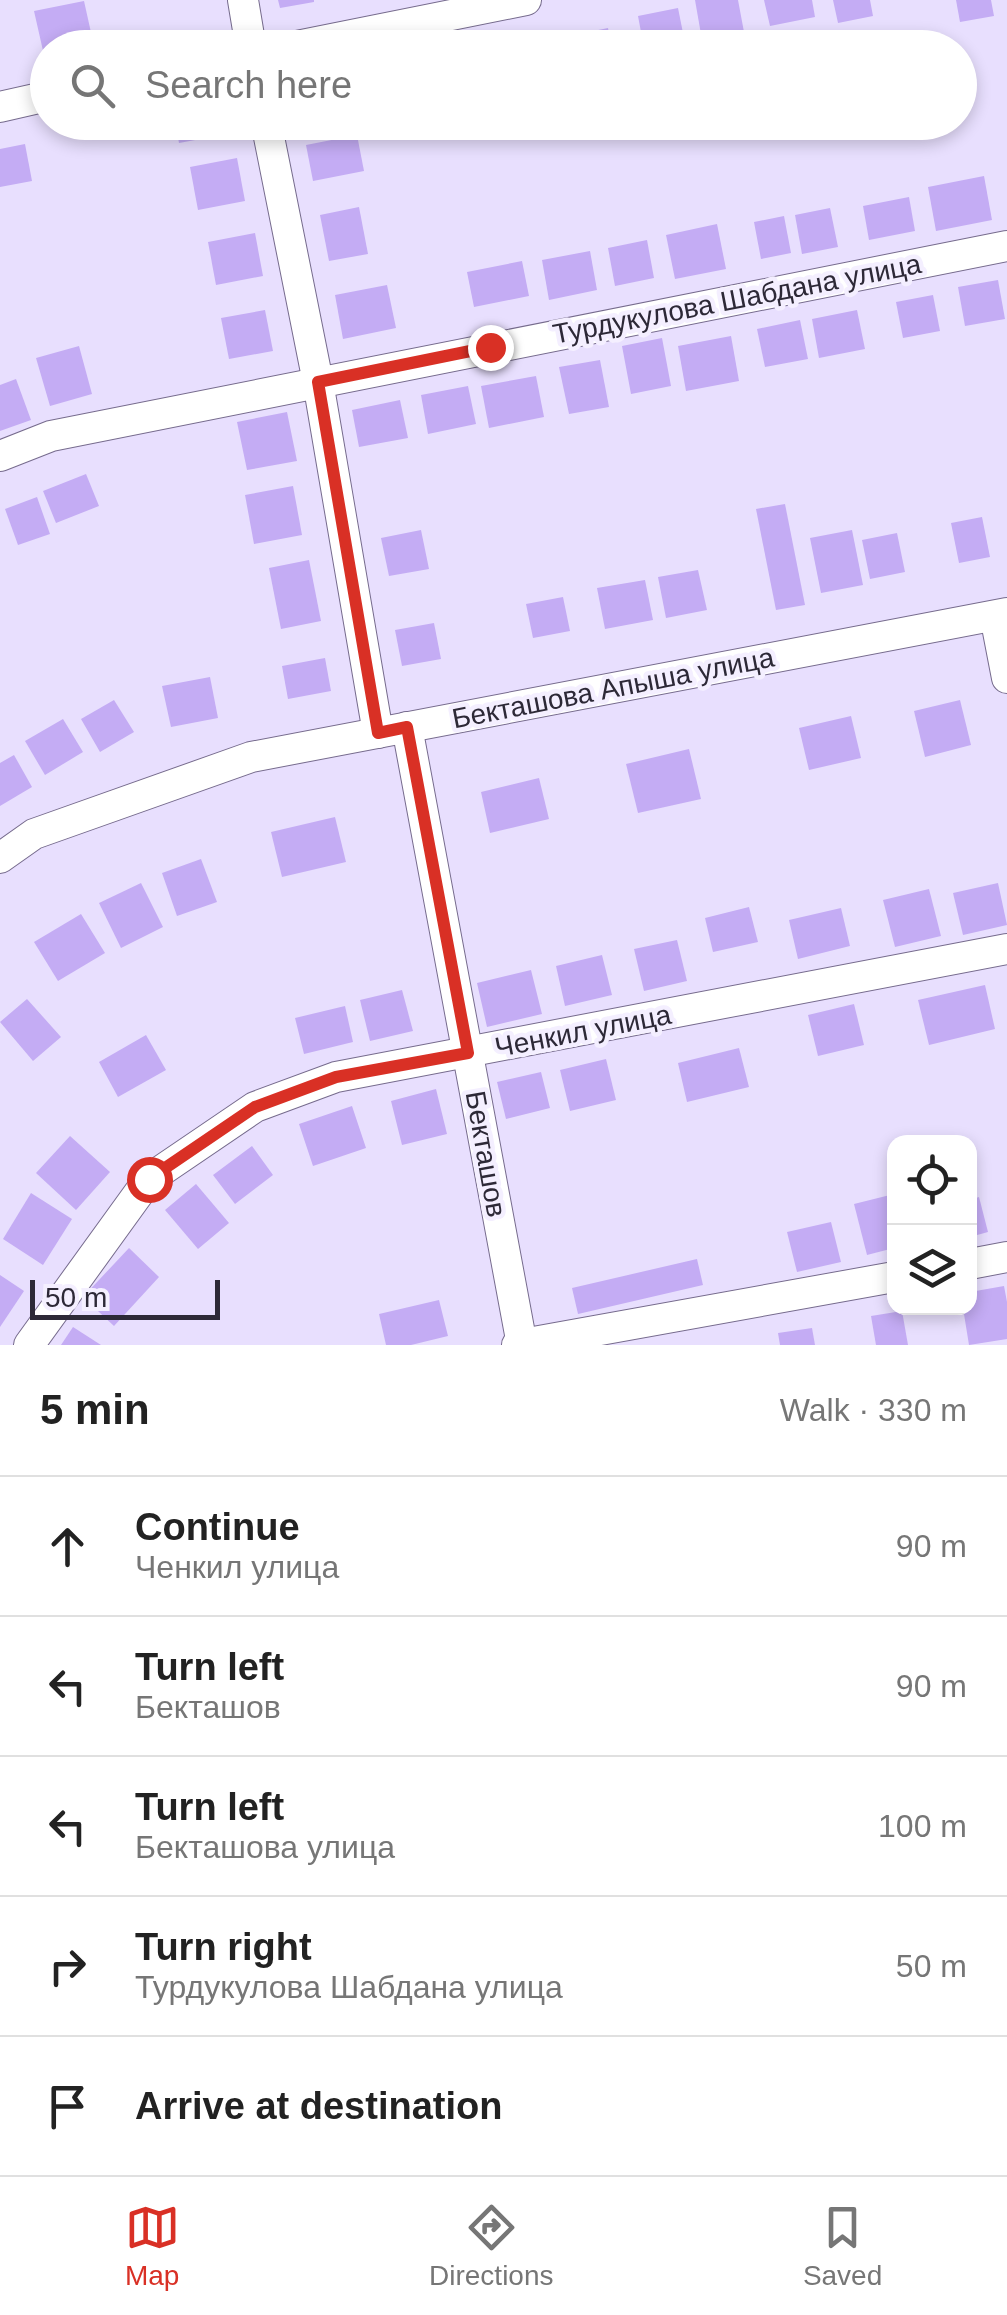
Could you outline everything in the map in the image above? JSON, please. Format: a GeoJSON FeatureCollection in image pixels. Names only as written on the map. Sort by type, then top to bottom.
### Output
{"type":"FeatureCollection","features":[{"type":"Feature","properties":{"kind":"street"},"geometry":{"type":"LineString","coordinates":[[243,0],[249,30]]}},
{"type":"Feature","properties":{"kind":"street"},"geometry":{"type":"LineString","coordinates":[[377,30],[526,0]]}},
{"type":"Feature","properties":{"kind":"street"},"geometry":{"type":"LineString","coordinates":[[0,107],[30,100]]}},
{"type":"Feature","properties":{"kind":"street","name":"Бекташов"},"geometry":{"type":"LineString","coordinates":[[270,140],[393,730],[468,1053],[520,1345]]}},
{"type":"Feature","properties":{"kind":"street","name":"Турдукулова Шабдана улица"},"geometry":{"type":"LineString","coordinates":[[0,456],[51,436],[1007,246]]}},
{"type":"Feature","properties":{"kind":"street"},"geometry":{"type":"LineString","coordinates":[[1001,615],[1007,678]]}},
{"type":"Feature","properties":{"kind":"street","name":"Бекташова Апыша улица"},"geometry":{"type":"LineString","coordinates":[[0,858],[34,834],[251,757],[1001,615]]}},
{"type":"Feature","properties":{"kind":"street","name":"Ченкил улица"},"geometry":{"type":"LineString","coordinates":[[29,1345],[149,1179],[255,1107],[336,1077],[1007,950]]}},
{"type":"Feature","properties":{"kind":"street"},"geometry":{"type":"LineString","coordinates":[[977,1263],[1007,1257]]}},
{"type":"Feature","properties":{"kind":"street"},"geometry":{"type":"LineString","coordinates":[[520,1345],[887,1278]]}},
{"type":"Feature","properties":{"kind":"building"},"geometry":{"type":"Polygon","coordinates":[[[278,0],[314,0],[314,2],[280,8],[278,0]]]}},
{"type":"Feature","properties":{"kind":"building"},"geometry":{"type":"Polygon","coordinates":[[[695,0],[738,0],[744,30],[700,30],[695,0]]]}},
{"type":"Feature","properties":{"kind":"building"},"geometry":{"type":"Polygon","coordinates":[[[764,0],[812,0],[815,17],[770,26],[764,0]]]}},
{"type":"Feature","properties":{"kind":"building"},"geometry":{"type":"Polygon","coordinates":[[[833,0],[870,0],[873,16],[838,23],[833,0]]]}},
{"type":"Feature","properties":{"kind":"building"},"geometry":{"type":"Polygon","coordinates":[[[956,0],[991,0],[994,16],[960,22],[956,0]]]}},
{"type":"Feature","properties":{"kind":"building"},"geometry":{"type":"Polygon","coordinates":[[[84,1],[90,30],[38,30],[34,11],[84,1]]]}},
{"type":"Feature","properties":{"kind":"building"},"geometry":{"type":"Polygon","coordinates":[[[678,8],[682,30],[641,30],[638,16],[678,8]]]}},
{"type":"Feature","properties":{"kind":"building"},"geometry":{"type":"Polygon","coordinates":[[[358,140],[364,171],[313,181],[306,145],[358,140]]]}},
{"type":"Feature","properties":{"kind":"building"},"geometry":{"type":"Polygon","coordinates":[[[25,144],[32,181],[0,187],[0,149],[25,144]]]}},
{"type":"Feature","properties":{"kind":"building"},"geometry":{"type":"Polygon","coordinates":[[[237,158],[245,201],[198,210],[190,167],[237,158]]]}},
{"type":"Feature","properties":{"kind":"building"},"geometry":{"type":"Polygon","coordinates":[[[984,176],[992,220],[936,231],[928,187],[984,176]]]}},
{"type":"Feature","properties":{"kind":"building"},"geometry":{"type":"Polygon","coordinates":[[[909,197],[915,231],[869,240],[863,206],[909,197]]]}},
{"type":"Feature","properties":{"kind":"building"},"geometry":{"type":"Polygon","coordinates":[[[359,207],[368,254],[329,261],[320,215],[359,207]]]}},
{"type":"Feature","properties":{"kind":"building"},"geometry":{"type":"Polygon","coordinates":[[[830,208],[838,247],[802,254],[795,215],[830,208]]]}},
{"type":"Feature","properties":{"kind":"building"},"geometry":{"type":"Polygon","coordinates":[[[784,216],[791,253],[761,259],[754,222],[784,216]]]}},
{"type":"Feature","properties":{"kind":"building"},"geometry":{"type":"Polygon","coordinates":[[[717,224],[726,269],[675,279],[666,235],[717,224]]]}},
{"type":"Feature","properties":{"kind":"building"},"geometry":{"type":"Polygon","coordinates":[[[255,233],[263,276],[216,285],[208,242],[255,233]]]}},
{"type":"Feature","properties":{"kind":"building"},"geometry":{"type":"Polygon","coordinates":[[[647,240],[654,278],[615,286],[608,248],[647,240]]]}},
{"type":"Feature","properties":{"kind":"building"},"geometry":{"type":"Polygon","coordinates":[[[590,251],[597,290],[549,300],[542,260],[590,251]]]}},
{"type":"Feature","properties":{"kind":"building"},"geometry":{"type":"Polygon","coordinates":[[[522,261],[529,296],[474,307],[467,272],[522,261]]]}},
{"type":"Feature","properties":{"kind":"building"},"geometry":{"type":"Polygon","coordinates":[[[998,280],[1005,319],[965,326],[958,287],[998,280]]]}},
{"type":"Feature","properties":{"kind":"building"},"geometry":{"type":"Polygon","coordinates":[[[387,285],[396,328],[343,339],[335,295],[387,285]]]}},
{"type":"Feature","properties":{"kind":"building"},"geometry":{"type":"Polygon","coordinates":[[[933,295],[940,331],[903,338],[896,302],[933,295]]]}},
{"type":"Feature","properties":{"kind":"building"},"geometry":{"type":"Polygon","coordinates":[[[265,310],[273,351],[229,359],[221,318],[265,310]]]}},
{"type":"Feature","properties":{"kind":"building"},"geometry":{"type":"Polygon","coordinates":[[[857,310],[865,349],[819,358],[812,319],[857,310]]]}},
{"type":"Feature","properties":{"kind":"building"},"geometry":{"type":"Polygon","coordinates":[[[800,320],[808,359],[765,367],[757,329],[800,320]]]}},
{"type":"Feature","properties":{"kind":"building"},"geometry":{"type":"Polygon","coordinates":[[[731,336],[739,381],[686,391],[678,346],[731,336]]]}},
{"type":"Feature","properties":{"kind":"building"},"geometry":{"type":"Polygon","coordinates":[[[662,338],[671,386],[631,394],[622,346],[662,338]]]}},
{"type":"Feature","properties":{"kind":"building"},"geometry":{"type":"Polygon","coordinates":[[[79,346],[92,394],[50,406],[36,358],[79,346]]]}},
{"type":"Feature","properties":{"kind":"building"},"geometry":{"type":"Polygon","coordinates":[[[600,360],[609,407],[569,414],[559,367],[600,360]]]}},
{"type":"Feature","properties":{"kind":"building"},"geometry":{"type":"Polygon","coordinates":[[[536,376],[544,417],[489,428],[481,386],[536,376]]]}},
{"type":"Feature","properties":{"kind":"building"},"geometry":{"type":"Polygon","coordinates":[[[16,379],[31,420],[0,431],[0,385],[16,379]]]}},
{"type":"Feature","properties":{"kind":"building"},"geometry":{"type":"Polygon","coordinates":[[[468,386],[476,424],[428,434],[421,395],[468,386]]]}},
{"type":"Feature","properties":{"kind":"building"},"geometry":{"type":"Polygon","coordinates":[[[400,400],[408,438],[359,447],[352,410],[400,400]]]}},
{"type":"Feature","properties":{"kind":"building"},"geometry":{"type":"Polygon","coordinates":[[[287,412],[297,461],[247,470],[237,422],[287,412]]]}},
{"type":"Feature","properties":{"kind":"building"},"geometry":{"type":"Polygon","coordinates":[[[86,474],[99,506],[56,523],[43,491],[86,474]]]}},
{"type":"Feature","properties":{"kind":"building"},"geometry":{"type":"Polygon","coordinates":[[[293,486],[302,535],[254,544],[245,495],[293,486]]]}},
{"type":"Feature","properties":{"kind":"building"},"geometry":{"type":"Polygon","coordinates":[[[37,497],[50,534],[18,545],[5,509],[37,497]]]}},
{"type":"Feature","properties":{"kind":"building"},"geometry":{"type":"Polygon","coordinates":[[[785,504],[805,605],[776,610],[756,509],[785,504]]]}},
{"type":"Feature","properties":{"kind":"building"},"geometry":{"type":"Polygon","coordinates":[[[982,517],[990,557],[959,563],[951,523],[982,517]]]}},
{"type":"Feature","properties":{"kind":"building"},"geometry":{"type":"Polygon","coordinates":[[[421,530],[429,569],[389,576],[381,538],[421,530]]]}},
{"type":"Feature","properties":{"kind":"building"},"geometry":{"type":"Polygon","coordinates":[[[852,530],[863,585],[821,593],[810,538],[852,530]]]}},
{"type":"Feature","properties":{"kind":"building"},"geometry":{"type":"Polygon","coordinates":[[[897,533],[905,572],[870,579],[862,540],[897,533]]]}},
{"type":"Feature","properties":{"kind":"building"},"geometry":{"type":"Polygon","coordinates":[[[309,560],[321,621],[281,629],[269,568],[309,560]]]}},
{"type":"Feature","properties":{"kind":"building"},"geometry":{"type":"Polygon","coordinates":[[[698,570],[707,610],[666,618],[658,577],[698,570]]]}},
{"type":"Feature","properties":{"kind":"building"},"geometry":{"type":"Polygon","coordinates":[[[645,580],[653,620],[605,629],[597,588],[645,580]]]}},
{"type":"Feature","properties":{"kind":"building"},"geometry":{"type":"Polygon","coordinates":[[[563,597],[570,631],[533,638],[526,604],[563,597]]]}},
{"type":"Feature","properties":{"kind":"building"},"geometry":{"type":"Polygon","coordinates":[[[434,623],[441,659],[402,666],[395,630],[434,623]]]}},
{"type":"Feature","properties":{"kind":"building"},"geometry":{"type":"Polygon","coordinates":[[[325,658],[331,691],[288,699],[282,666],[325,658]]]}},
{"type":"Feature","properties":{"kind":"building"},"geometry":{"type":"Polygon","coordinates":[[[210,677],[218,718],[171,727],[162,686],[210,677]]]}},
{"type":"Feature","properties":{"kind":"building"},"geometry":{"type":"Polygon","coordinates":[[[114,700],[134,732],[100,752],[81,719],[114,700]]]}},
{"type":"Feature","properties":{"kind":"building"},"geometry":{"type":"Polygon","coordinates":[[[960,700],[971,745],[925,757],[914,711],[960,700]]]}},
{"type":"Feature","properties":{"kind":"building"},"geometry":{"type":"Polygon","coordinates":[[[851,716],[861,758],[809,770],[799,728],[851,716]]]}},
{"type":"Feature","properties":{"kind":"building"},"geometry":{"type":"Polygon","coordinates":[[[63,719],[83,752],[45,775],[25,741],[63,719]]]}},
{"type":"Feature","properties":{"kind":"building"},"geometry":{"type":"Polygon","coordinates":[[[689,749],[701,799],[638,813],[626,764],[689,749]]]}},
{"type":"Feature","properties":{"kind":"building"},"geometry":{"type":"Polygon","coordinates":[[[14,755],[32,787],[0,806],[0,763],[14,755]]]}},
{"type":"Feature","properties":{"kind":"building"},"geometry":{"type":"Polygon","coordinates":[[[539,778],[549,819],[490,833],[481,792],[539,778]]]}},
{"type":"Feature","properties":{"kind":"building"},"geometry":{"type":"Polygon","coordinates":[[[335,817],[346,862],[282,877],[271,832],[335,817]]]}},
{"type":"Feature","properties":{"kind":"building"},"geometry":{"type":"Polygon","coordinates":[[[201,859],[217,902],[177,916],[162,873],[201,859]]]}},
{"type":"Feature","properties":{"kind":"building"},"geometry":{"type":"Polygon","coordinates":[[[141,883],[163,927],[121,948],[99,903],[141,883]]]}},
{"type":"Feature","properties":{"kind":"building"},"geometry":{"type":"Polygon","coordinates":[[[998,883],[1007,925],[963,935],[953,893],[998,883]]]}},
{"type":"Feature","properties":{"kind":"building"},"geometry":{"type":"Polygon","coordinates":[[[929,889],[941,936],[895,947],[883,900],[929,889]]]}},
{"type":"Feature","properties":{"kind":"building"},"geometry":{"type":"Polygon","coordinates":[[[749,907],[758,942],[713,952],[705,918],[749,907]]]}},
{"type":"Feature","properties":{"kind":"building"},"geometry":{"type":"Polygon","coordinates":[[[841,908],[850,946],[798,959],[789,920],[841,908]]]}},
{"type":"Feature","properties":{"kind":"building"},"geometry":{"type":"Polygon","coordinates":[[[81,914],[105,953],[58,981],[34,942],[81,914]]]}},
{"type":"Feature","properties":{"kind":"building"},"geometry":{"type":"Polygon","coordinates":[[[677,940],[687,981],[644,991],[634,949],[677,940]]]}},
{"type":"Feature","properties":{"kind":"building"},"geometry":{"type":"Polygon","coordinates":[[[602,955],[612,995],[565,1006],[556,966],[602,955]]]}},
{"type":"Feature","properties":{"kind":"building"},"geometry":{"type":"Polygon","coordinates":[[[531,970],[542,1014],[487,1027],[477,983],[531,970]]]}},
{"type":"Feature","properties":{"kind":"building"},"geometry":{"type":"Polygon","coordinates":[[[985,985],[995,1029],[929,1045],[918,1000],[985,985]]]}},
{"type":"Feature","properties":{"kind":"building"},"geometry":{"type":"Polygon","coordinates":[[[402,990],[413,1031],[370,1041],[360,1000],[402,990]]]}},
{"type":"Feature","properties":{"kind":"building"},"geometry":{"type":"Polygon","coordinates":[[[27,999],[61,1037],[33,1061],[0,1022],[27,999]]]}},
{"type":"Feature","properties":{"kind":"building"},"geometry":{"type":"Polygon","coordinates":[[[854,1004],[864,1045],[818,1056],[808,1015],[854,1004]]]}},
{"type":"Feature","properties":{"kind":"building"},"geometry":{"type":"Polygon","coordinates":[[[345,1006],[353,1042],[304,1054],[295,1018],[345,1006]]]}},
{"type":"Feature","properties":{"kind":"building"},"geometry":{"type":"Polygon","coordinates":[[[146,1035],[166,1070],[118,1097],[99,1062],[146,1035]]]}},
{"type":"Feature","properties":{"kind":"building"},"geometry":{"type":"Polygon","coordinates":[[[739,1048],[749,1087],[687,1102],[678,1063],[739,1048]]]}},
{"type":"Feature","properties":{"kind":"building"},"geometry":{"type":"Polygon","coordinates":[[[606,1059],[616,1100],[570,1111],[560,1070],[606,1059]]]}},
{"type":"Feature","properties":{"kind":"building"},"geometry":{"type":"Polygon","coordinates":[[[541,1072],[550,1108],[506,1119],[497,1082],[541,1072]]]}},
{"type":"Feature","properties":{"kind":"building"},"geometry":{"type":"Polygon","coordinates":[[[436,1089],[447,1134],[402,1145],[391,1101],[436,1089]]]}},
{"type":"Feature","properties":{"kind":"building"},"geometry":{"type":"Polygon","coordinates":[[[352,1106],[366,1148],[313,1166],[299,1124],[352,1106]]]}},
{"type":"Feature","properties":{"kind":"building"},"geometry":{"type":"Polygon","coordinates":[[[70,1136],[110,1172],[76,1210],[36,1173],[70,1136]]]}},
{"type":"Feature","properties":{"kind":"building"},"geometry":{"type":"Polygon","coordinates":[[[252,1146],[273,1175],[235,1204],[213,1175],[252,1146]]]}},
{"type":"Feature","properties":{"kind":"building"},"geometry":{"type":"Polygon","coordinates":[[[196,1184],[229,1223],[198,1249],[165,1210],[196,1184]]]}},
{"type":"Feature","properties":{"kind":"building"},"geometry":{"type":"Polygon","coordinates":[[[31,1193],[72,1219],[43,1265],[3,1239],[31,1193]]]}},
{"type":"Feature","properties":{"kind":"building"},"geometry":{"type":"Polygon","coordinates":[[[887,1196],[887,1250],[867,1255],[854,1204],[887,1196]]]}},
{"type":"Feature","properties":{"kind":"building"},"geometry":{"type":"Polygon","coordinates":[[[977,1198],[988,1232],[977,1235],[977,1225],[977,1198]]]}},
{"type":"Feature","properties":{"kind":"building"},"geometry":{"type":"Polygon","coordinates":[[[831,1222],[841,1262],[797,1272],[787,1232],[831,1222]]]}},
{"type":"Feature","properties":{"kind":"building"},"geometry":{"type":"Polygon","coordinates":[[[129,1248],[159,1277],[114,1326],[83,1297],[129,1248]]]}},
{"type":"Feature","properties":{"kind":"building"},"geometry":{"type":"Polygon","coordinates":[[[697,1259],[703,1285],[578,1314],[572,1288],[697,1259]]]}},
{"type":"Feature","properties":{"kind":"building"},"geometry":{"type":"Polygon","coordinates":[[[0,1275],[24,1291],[0,1327],[0,1275]]]}},
{"type":"Feature","properties":{"kind":"building"},"geometry":{"type":"Polygon","coordinates":[[[1004,1286],[1007,1339],[969,1345],[964,1315],[977,1315],[977,1291],[1004,1286]]]}},
{"type":"Feature","properties":{"kind":"building"},"geometry":{"type":"Polygon","coordinates":[[[439,1300],[448,1336],[411,1345],[386,1345],[379,1314],[439,1300]]]}},
{"type":"Feature","properties":{"kind":"building"},"geometry":{"type":"Polygon","coordinates":[[[903,1315],[908,1345],[876,1345],[871,1316],[903,1315]]]}},
{"type":"Feature","properties":{"kind":"building"},"geometry":{"type":"Polygon","coordinates":[[[73,1327],[101,1345],[61,1345],[73,1327]]]}},
{"type":"Feature","properties":{"kind":"building"},"geometry":{"type":"Polygon","coordinates":[[[812,1328],[815,1345],[780,1345],[778,1333],[812,1328]]]}},
{"type":"Feature","properties":{"kind":"route"},"geometry":{"type":"LineString","coordinates":[[149,1179],[255,1107],[336,1077],[468,1053],[407,727],[378,733],[318,382],[490,347]]}}]}
